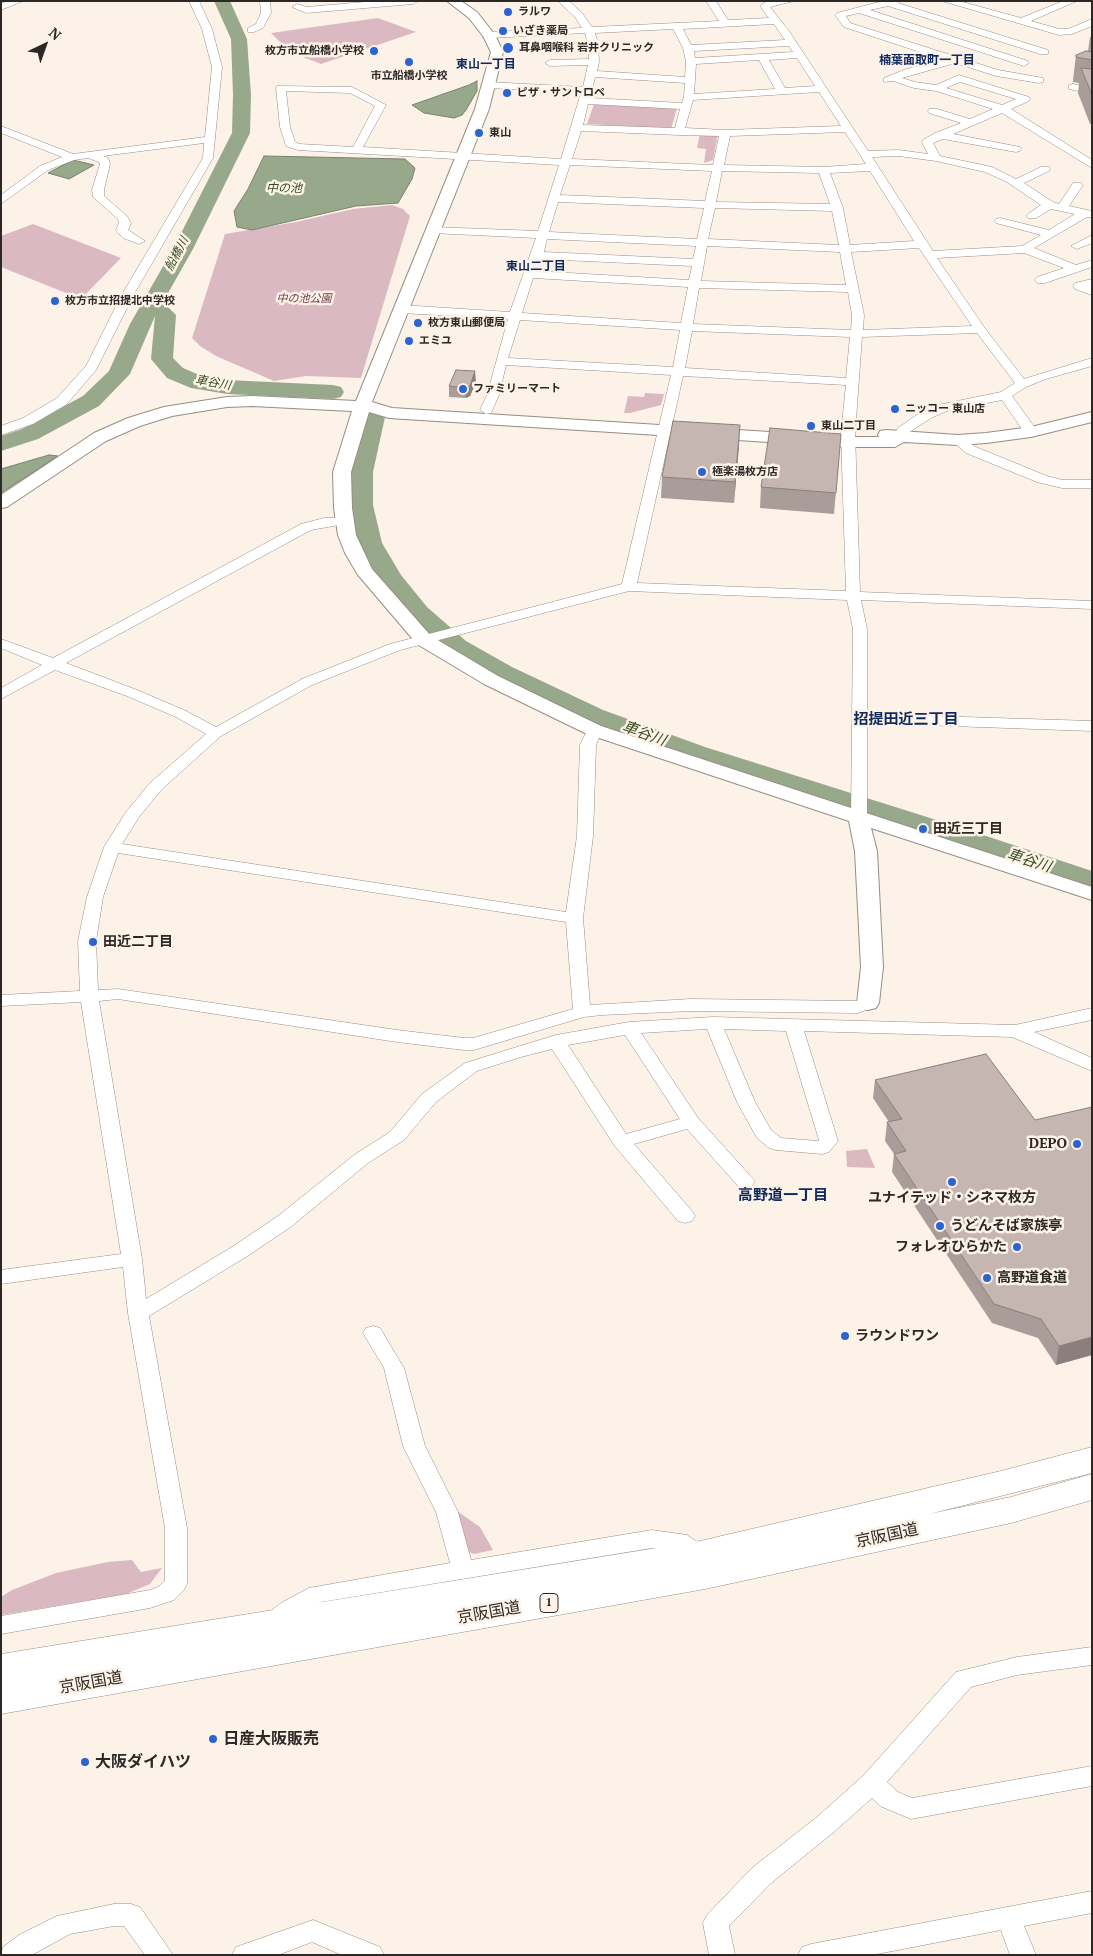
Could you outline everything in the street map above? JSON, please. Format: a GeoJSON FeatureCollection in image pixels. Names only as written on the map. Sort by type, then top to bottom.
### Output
{"type":"FeatureCollection","features":[{"type":"Feature","properties":{"kind":"highway","name":"京阪国道"},"geometry":{"type":"LineString","coordinates":[[1,1669],[700,1555],[1001,1484],[1092,1460]]}},
{"type":"Feature","properties":{"kind":"highway","name":"京阪国道"},"geometry":{"type":"LineString","coordinates":[[1,1699],[705,1575],[1011,1510],[1092,1487]]}},
{"type":"Feature","properties":{"kind":"street"},"geometry":{"type":"LineString","coordinates":[[1,8],[18,1]]}},
{"type":"Feature","properties":{"kind":"street"},"geometry":{"type":"LineString","coordinates":[[1,430],[28,421],[62,401],[92,367],[127,296],[208,158],[217,67],[207,29],[194,1]]}},
{"type":"Feature","properties":{"kind":"street"},"geometry":{"type":"LineString","coordinates":[[251,30],[260,26],[266,13],[266,3],[277,1]]}},
{"type":"Feature","properties":{"kind":"street"},"geometry":{"type":"LineString","coordinates":[[331,1],[346,8]]}},
{"type":"Feature","properties":{"kind":"street"},"geometry":{"type":"LineString","coordinates":[[297,7],[306,10],[346,8],[413,1]]}},
{"type":"Feature","properties":{"kind":"street"},"geometry":{"type":"LineString","coordinates":[[453,1],[473,14],[489,35],[497,52],[482,109],[401,309],[368,406],[342,472],[347,535],[354,553],[364,570],[391,604],[431,638],[491,680],[594,730],[859,808],[1092,894]]}},
{"type":"Feature","properties":{"kind":"street"},"geometry":{"type":"LineString","coordinates":[[486,410],[493,396],[500,361],[528,274],[538,256],[553,198],[577,128],[594,62],[593,43],[589,30],[580,14],[563,1]]}},
{"type":"Feature","properties":{"kind":"street"},"geometry":{"type":"LineString","coordinates":[[712,1],[725,22]]}},
{"type":"Feature","properties":{"kind":"street"},"geometry":{"type":"LineString","coordinates":[[789,1],[766,3],[765,6],[792,43],[874,167],[929,255],[980,329],[1022,384]]}},
{"type":"Feature","properties":{"kind":"street"},"geometry":{"type":"LineString","coordinates":[[947,1],[1059,32],[1069,32],[1092,22]]}},
{"type":"Feature","properties":{"kind":"street"},"geometry":{"type":"LineString","coordinates":[[1021,22],[1072,1]]}},
{"type":"Feature","properties":{"kind":"street"},"geometry":{"type":"LineString","coordinates":[[936,158],[927,142],[1029,96],[1020,87],[1025,78],[1024,61],[1044,52],[892,2],[840,15],[847,25],[913,47],[996,74],[1025,78],[1039,80]]}},
{"type":"Feature","properties":{"kind":"street"},"geometry":{"type":"LineString","coordinates":[[979,10],[993,4]]}},
{"type":"Feature","properties":{"kind":"street"},"geometry":{"type":"LineString","coordinates":[[860,10],[1024,63]]}},
{"type":"Feature","properties":{"kind":"street"},"geometry":{"type":"LineString","coordinates":[[489,35],[725,22],[777,21]]}},
{"type":"Feature","properties":{"kind":"street"},"geometry":{"type":"LineString","coordinates":[[676,25],[688,48],[691,61],[688,93],[679,132]]}},
{"type":"Feature","properties":{"kind":"street"},"geometry":{"type":"LineString","coordinates":[[913,47],[965,27]]}},
{"type":"Feature","properties":{"kind":"street"},"geometry":{"type":"LineString","coordinates":[[688,48],[792,43]]}},
{"type":"Feature","properties":{"kind":"street"},"geometry":{"type":"LineString","coordinates":[[691,61],[799,55]]}},
{"type":"Feature","properties":{"kind":"street"},"geometry":{"type":"LineString","coordinates":[[762,57],[782,92]]}},
{"type":"Feature","properties":{"kind":"street"},"geometry":{"type":"LineString","coordinates":[[954,60],[910,71],[889,79],[937,88],[1003,109],[1092,165]]}},
{"type":"Feature","properties":{"kind":"street"},"geometry":{"type":"LineString","coordinates":[[550,63],[594,62]]}},
{"type":"Feature","properties":{"kind":"street"},"geometry":{"type":"LineString","coordinates":[[590,74],[688,93],[782,92],[822,89]]}},
{"type":"Feature","properties":{"kind":"street"},"geometry":{"type":"LineString","coordinates":[[937,88],[959,78],[1025,99]]}},
{"type":"Feature","properties":{"kind":"street"},"geometry":{"type":"LineString","coordinates":[[488,85],[586,90]]}},
{"type":"Feature","properties":{"kind":"street"},"geometry":{"type":"LineString","coordinates":[[584,101],[688,93],[750,85]]}},
{"type":"Feature","properties":{"kind":"street"},"geometry":{"type":"LineString","coordinates":[[1073,87],[1092,91]]}},
{"type":"Feature","properties":{"kind":"street"},"geometry":{"type":"LineString","coordinates":[[356,150],[381,105],[352,90],[281,88],[290,144],[298,147],[564,162],[718,168],[823,170],[874,167]]}},
{"type":"Feature","properties":{"kind":"street"},"geometry":{"type":"LineString","coordinates":[[933,111],[970,123]]}},
{"type":"Feature","properties":{"kind":"street"},"geometry":{"type":"LineString","coordinates":[[577,128],[725,133],[848,128]]}},
{"type":"Feature","properties":{"kind":"street"},"geometry":{"type":"LineString","coordinates":[[1,129],[72,156]]}},
{"type":"Feature","properties":{"kind":"street"},"geometry":{"type":"LineString","coordinates":[[629,587],[664,426],[678,372],[702,242],[725,133]]}},
{"type":"Feature","properties":{"kind":"street"},"geometry":{"type":"LineString","coordinates":[[978,142],[997,134]]}},
{"type":"Feature","properties":{"kind":"street"},"geometry":{"type":"LineString","coordinates":[[940,135],[1016,149]]}},
{"type":"Feature","properties":{"kind":"street"},"geometry":{"type":"LineString","coordinates":[[1,201],[44,168],[72,156],[211,139]]}},
{"type":"Feature","properties":{"kind":"street"},"geometry":{"type":"LineString","coordinates":[[865,154],[899,153],[936,158],[988,169],[1016,183],[1049,205],[1089,213]]}},
{"type":"Feature","properties":{"kind":"street"},"geometry":{"type":"LineString","coordinates":[[87,154],[104,160],[105,164],[98,190],[99,197],[124,218],[125,223],[122,230],[126,236],[139,241]]}},
{"type":"Feature","properties":{"kind":"street"},"geometry":{"type":"LineString","coordinates":[[1076,167],[1092,165]]}},
{"type":"Feature","properties":{"kind":"street"},"geometry":{"type":"LineString","coordinates":[[1016,183],[1045,169]]}},
{"type":"Feature","properties":{"kind":"street"},"geometry":{"type":"LineString","coordinates":[[1,1001],[118,994],[397,1036],[464,1044],[474,1044],[582,1012],[602,1009],[691,1005],[858,1007],[868,1003],[872,967],[866,850],[859,808],[860,629],[853,596],[848,437],[858,316],[837,208],[823,170]]}},
{"type":"Feature","properties":{"kind":"street"},"geometry":{"type":"LineString","coordinates":[[1062,208],[1077,185]]}},
{"type":"Feature","properties":{"kind":"street"},"geometry":{"type":"LineString","coordinates":[[553,198],[837,208]]}},
{"type":"Feature","properties":{"kind":"street"},"geometry":{"type":"LineString","coordinates":[[1032,216],[1049,205]]}},
{"type":"Feature","properties":{"kind":"street"},"geometry":{"type":"LineString","coordinates":[[1024,249],[1089,213]]}},
{"type":"Feature","properties":{"kind":"street"},"geometry":{"type":"LineString","coordinates":[[1000,221],[1051,234]]}},
{"type":"Feature","properties":{"kind":"street"},"geometry":{"type":"LineString","coordinates":[[432,230],[844,249],[922,244]]}},
{"type":"Feature","properties":{"kind":"street"},"geometry":{"type":"LineString","coordinates":[[1077,246],[1092,238]]}},
{"type":"Feature","properties":{"kind":"street"},"geometry":{"type":"LineString","coordinates":[[929,255],[1024,249],[1074,268]]}},
{"type":"Feature","properties":{"kind":"street"},"geometry":{"type":"LineString","coordinates":[[538,256],[698,263]]}},
{"type":"Feature","properties":{"kind":"street"},"geometry":{"type":"LineString","coordinates":[[1040,280],[1092,263]]}},
{"type":"Feature","properties":{"kind":"street"},"geometry":{"type":"LineString","coordinates":[[528,274],[694,284],[854,289]]}},
{"type":"Feature","properties":{"kind":"street"},"geometry":{"type":"LineString","coordinates":[[1092,282],[1079,286],[1092,291]]}},
{"type":"Feature","properties":{"kind":"street"},"geometry":{"type":"LineString","coordinates":[[401,309],[687,327],[857,334],[980,329]]}},
{"type":"Feature","properties":{"kind":"street"},"geometry":{"type":"LineString","coordinates":[[500,361],[853,382]]}},
{"type":"Feature","properties":{"kind":"street"},"geometry":{"type":"LineString","coordinates":[[900,437],[903,431],[926,416],[943,408],[1005,395],[1022,384],[1090,365]]}},
{"type":"Feature","properties":{"kind":"street"},"geometry":{"type":"LineString","coordinates":[[1005,395],[1031,432]]}},
{"type":"Feature","properties":{"kind":"street"},"geometry":{"type":"LineString","coordinates":[[1,503],[100,437],[134,422],[170,410],[227,402],[252,401],[368,406],[384,403],[664,426]]}},
{"type":"Feature","properties":{"kind":"street"},"geometry":{"type":"LineString","coordinates":[[368,406],[389,413],[848,437],[893,435],[958,440],[1031,432],[1092,417]]}},
{"type":"Feature","properties":{"kind":"street"},"geometry":{"type":"LineString","coordinates":[[958,440],[971,450],[1042,479],[1062,484],[1092,484]]}},
{"type":"Feature","properties":{"kind":"street"},"geometry":{"type":"LineString","coordinates":[[1,695],[54,664],[306,527],[324,522],[345,520]]}},
{"type":"Feature","properties":{"kind":"street"},"geometry":{"type":"LineString","coordinates":[[1,1625],[150,1599],[166,1594],[176,1584],[176,1528],[138,1313],[132,1259],[89,995],[87,941],[95,897],[112,847],[132,815],[156,786],[216,734],[307,682],[395,647],[629,587],[1092,605]]}},
{"type":"Feature","properties":{"kind":"street"},"geometry":{"type":"LineString","coordinates":[[1,643],[132,693],[181,714],[216,734]]}},
{"type":"Feature","properties":{"kind":"street"},"geometry":{"type":"LineString","coordinates":[[860,718],[1092,726]]}},
{"type":"Feature","properties":{"kind":"street"},"geometry":{"type":"LineString","coordinates":[[582,1012],[574,918],[585,836],[588,745],[594,730]]}},
{"type":"Feature","properties":{"kind":"street"},"geometry":{"type":"LineString","coordinates":[[112,847],[574,918]]}},
{"type":"Feature","properties":{"kind":"street"},"geometry":{"type":"LineString","coordinates":[[138,1313],[285,1221],[361,1159],[397,1136],[429,1098],[471,1067],[556,1042],[629,1028],[713,1023],[1015,1031],[1092,1014]]}},
{"type":"Feature","properties":{"kind":"street"},"geometry":{"type":"LineString","coordinates":[[713,1023],[746,1102],[764,1134],[776,1144],[822,1148],[829,1141],[793,1025]]}},
{"type":"Feature","properties":{"kind":"street"},"geometry":{"type":"LineString","coordinates":[[629,1028],[691,1122],[745,1182]]}},
{"type":"Feature","properties":{"kind":"street"},"geometry":{"type":"LineString","coordinates":[[1015,1031],[1092,1065]]}},
{"type":"Feature","properties":{"kind":"street"},"geometry":{"type":"LineString","coordinates":[[556,1042],[621,1141],[685,1216]]}},
{"type":"Feature","properties":{"kind":"street"},"geometry":{"type":"LineString","coordinates":[[621,1141],[691,1122]]}},
{"type":"Feature","properties":{"kind":"street"},"geometry":{"type":"LineString","coordinates":[[1,1278],[132,1259]]}},
{"type":"Feature","properties":{"kind":"street"},"geometry":{"type":"LineString","coordinates":[[373,1333],[394,1368],[414,1446],[447,1512],[463,1570]]}},
{"type":"Feature","properties":{"kind":"street"},"geometry":{"type":"LineString","coordinates":[[269,1625],[289,1609],[316,1594],[652,1539],[679,1541],[700,1555]]}},
{"type":"Feature","properties":{"kind":"street"},"geometry":{"type":"LineString","coordinates":[[722,1955],[716,1923],[761,1876],[826,1824],[872,1783],[964,1679],[1017,1666],[1092,1656]]}},
{"type":"Feature","properties":{"kind":"street"},"geometry":{"type":"LineString","coordinates":[[872,1783],[889,1799],[911,1809],[1092,1776]]}},
{"type":"Feature","properties":{"kind":"street"},"geometry":{"type":"LineString","coordinates":[[811,1955],[1092,1902]]}},
{"type":"Feature","properties":{"kind":"street"},"geometry":{"type":"LineString","coordinates":[[12,1955],[28,1943],[66,1924],[114,1915],[131,1915],[160,1955]]}},
{"type":"Feature","properties":{"kind":"street"},"geometry":{"type":"LineString","coordinates":[[1009,1919],[1023,1955]]}},
{"type":"Feature","properties":{"kind":"street"},"geometry":{"type":"LineString","coordinates":[[245,1955],[313,1931],[371,1955]]}},
{"type":"Feature","properties":{"kind":"green space"},"geometry":{"type":"Polygon","coordinates":[[[378,18],[416,32],[321,64],[290,52],[271,33],[378,18]]]}},
{"type":"Feature","properties":{"kind":"green space"},"geometry":{"type":"Polygon","coordinates":[[[594,104],[677,108],[671,129],[587,124],[594,104]]]}},
{"type":"Feature","properties":{"kind":"green space"},"geometry":{"type":"Polygon","coordinates":[[[700,133],[718,134],[713,160],[704,163],[706,149],[697,148],[700,133]]]}},
{"type":"Feature","properties":{"kind":"green space","name":"中の池公園"},"geometry":{"type":"Polygon","coordinates":[[[392,205],[403,209],[410,216],[361,378],[306,376],[274,381],[216,356],[200,346],[192,338],[225,234],[296,222],[353,209],[392,205]]]}},
{"type":"Feature","properties":{"kind":"green space"},"geometry":{"type":"Polygon","coordinates":[[[33,224],[121,258],[81,299],[1,267],[1,236],[33,224]]]}},
{"type":"Feature","properties":{"kind":"green space"},"geometry":{"type":"Polygon","coordinates":[[[645,393],[664,394],[661,405],[624,413],[628,396],[644,397],[645,393]]]}},
{"type":"Feature","properties":{"kind":"green space"},"geometry":{"type":"Polygon","coordinates":[[[867,1149],[875,1168],[847,1167],[846,1151],[867,1149]]]}},
{"type":"Feature","properties":{"kind":"green space"},"geometry":{"type":"Polygon","coordinates":[[[457,1511],[480,1527],[493,1550],[474,1554],[463,1550],[457,1511]]]}},
{"type":"Feature","properties":{"kind":"green space"},"geometry":{"type":"Polygon","coordinates":[[[132,1560],[141,1572],[162,1568],[150,1584],[126,1594],[1,1615],[1,1597],[12,1590],[56,1573],[108,1562],[132,1560]]]}},
{"type":"Feature","properties":{"kind":"water"},"geometry":{"type":"Polygon","coordinates":[[[477,81],[477,91],[466,110],[462,115],[454,118],[424,113],[412,105],[469,85],[477,81]]]}},
{"type":"Feature","properties":{"kind":"water","name":"中の池"},"geometry":{"type":"Polygon","coordinates":[[[264,156],[405,159],[415,168],[412,179],[398,203],[356,206],[252,230],[237,227],[234,211],[248,189],[264,156]]]}},
{"type":"Feature","properties":{"kind":"water"},"geometry":{"type":"Polygon","coordinates":[[[73,160],[94,165],[69,179],[48,173],[73,160]]]}},
{"type":"Feature","properties":{"kind":"water"},"geometry":{"type":"Polygon","coordinates":[[[49,455],[58,456],[1,493],[1,469],[49,455]]]}},
{"type":"Feature","properties":{"kind":"building"},"geometry":{"type":"Polygon","coordinates":[[[1086,51],[1092,52],[1092,60],[1076,57],[1076,55],[1086,51]]]}},
{"type":"Feature","properties":{"kind":"building"},"geometry":{"type":"Polygon","coordinates":[[[1081,68],[1092,69],[1092,95],[1081,68]]]}},
{"type":"Feature","properties":{"kind":"building"},"geometry":{"type":"Polygon","coordinates":[[[456,370],[475,371],[470,386],[465,388],[449,386],[456,370]]]}},
{"type":"Feature","properties":{"kind":"building","name":"極楽湯枚方店"},"geometry":{"type":"Polygon","coordinates":[[[673,421],[740,425],[735,482],[662,477],[673,421]]]}},
{"type":"Feature","properties":{"kind":"building","name":"極楽湯枚方店"},"geometry":{"type":"Polygon","coordinates":[[[770,428],[841,434],[836,493],[761,487],[770,428]]]}},
{"type":"Feature","properties":{"kind":"building","name":"フォレオひらかた"},"geometry":{"type":"Polygon","coordinates":[[[986,1054],[1035,1120],[1092,1107],[1092,1337],[1059,1346],[1041,1319],[994,1304],[894,1154],[906,1151],[887,1122],[902,1119],[875,1080],[986,1054]]]}},
{"type":"Feature","properties":{"kind":"waterway","name":"船橋川"},"geometry":{"type":"LineString","coordinates":[[1,444],[30,434],[91,401],[119,374],[140,324],[183,249],[241,133],[242,95],[239,39],[222,1]]}},
{"type":"Feature","properties":{"kind":"waterway","name":"車谷川"},"geometry":{"type":"LineString","coordinates":[[152,304],[166,315],[162,359],[175,373],[199,383],[227,387],[333,392]]}},
{"type":"Feature","properties":{"kind":"waterway","name":"車谷川"},"geometry":{"type":"LineString","coordinates":[[374,417],[362,472],[361,505],[370,543],[390,578],[418,612],[457,646],[503,672],[594,716],[696,753],[955,835],[1092,881]]}},
{"type":"Feature","properties":{"kind":"place","name":"ラルワ"},"geometry":{"type":"Point","coordinates":[508,12]}},
{"type":"Feature","properties":{"kind":"place","name":"いざき薬局"},"geometry":{"type":"Point","coordinates":[503,31]}},
{"type":"Feature","properties":{"kind":"place","name":"耳鼻咽喉科 岩井クリニック"},"geometry":{"type":"Point","coordinates":[508,48]}},
{"type":"Feature","properties":{"kind":"place","name":"枚方市立船橋小学校"},"geometry":{"type":"Point","coordinates":[374,51]}},
{"type":"Feature","properties":{"kind":"place","name":"市立船橋小学校"},"geometry":{"type":"Point","coordinates":[409,62]}},
{"type":"Feature","properties":{"kind":"place","name":"ピザ・サントロペ"},"geometry":{"type":"Point","coordinates":[507,93]}},
{"type":"Feature","properties":{"kind":"place","name":"東山"},"geometry":{"type":"Point","coordinates":[479,133]}},
{"type":"Feature","properties":{"kind":"place","name":"枚方市立招提北中学校"},"geometry":{"type":"Point","coordinates":[55,301]}},
{"type":"Feature","properties":{"kind":"place","name":"枚方東山郵便局"},"geometry":{"type":"Point","coordinates":[418,323]}},
{"type":"Feature","properties":{"kind":"place","name":"エミユ"},"geometry":{"type":"Point","coordinates":[409,341]}},
{"type":"Feature","properties":{"kind":"place","name":"ファミリーマート"},"geometry":{"type":"Point","coordinates":[463,389]}},
{"type":"Feature","properties":{"kind":"place","name":"ニッコー 東山店"},"geometry":{"type":"Point","coordinates":[895,409]}},
{"type":"Feature","properties":{"kind":"place","name":"東山二丁目"},"geometry":{"type":"Point","coordinates":[811,426]}},
{"type":"Feature","properties":{"kind":"place","name":"極楽湯枚方店"},"geometry":{"type":"Point","coordinates":[702,472]}},
{"type":"Feature","properties":{"kind":"place","name":"田近三丁目"},"geometry":{"type":"Point","coordinates":[923,829]}},
{"type":"Feature","properties":{"kind":"place","name":"田近二丁目"},"geometry":{"type":"Point","coordinates":[93,942]}},
{"type":"Feature","properties":{"kind":"place","name":"DEPO"},"geometry":{"type":"Point","coordinates":[1077,1144]}},
{"type":"Feature","properties":{"kind":"place","name":"ユナイテッド・シネマ枚方"},"geometry":{"type":"Point","coordinates":[952,1182]}},
{"type":"Feature","properties":{"kind":"place","name":"うどんそば家族亭"},"geometry":{"type":"Point","coordinates":[940,1226]}},
{"type":"Feature","properties":{"kind":"place","name":"フォレオひらかた"},"geometry":{"type":"Point","coordinates":[1017,1247]}},
{"type":"Feature","properties":{"kind":"place","name":"高野道食道"},"geometry":{"type":"Point","coordinates":[987,1278]}},
{"type":"Feature","properties":{"kind":"place","name":"ラウンドワン"},"geometry":{"type":"Point","coordinates":[845,1336]}},
{"type":"Feature","properties":{"kind":"place","name":"日産大阪販売"},"geometry":{"type":"Point","coordinates":[213,1739]}},
{"type":"Feature","properties":{"kind":"place","name":"大阪ダイハツ"},"geometry":{"type":"Point","coordinates":[85,1762]}},
{"type":"Feature","properties":{"kind":"district","name":"楠葉面取町一丁目"},"geometry":{"type":"Point","coordinates":[927,61]}},
{"type":"Feature","properties":{"kind":"district","name":"東山一丁目"},"geometry":{"type":"Point","coordinates":[486,65]}},
{"type":"Feature","properties":{"kind":"district","name":"東山二丁目"},"geometry":{"type":"Point","coordinates":[536,267]}},
{"type":"Feature","properties":{"kind":"district","name":"招提田近三丁目"},"geometry":{"type":"Point","coordinates":[906,720]}},
{"type":"Feature","properties":{"kind":"district","name":"高野道一丁目"},"geometry":{"type":"Point","coordinates":[783,1196]}}]}
